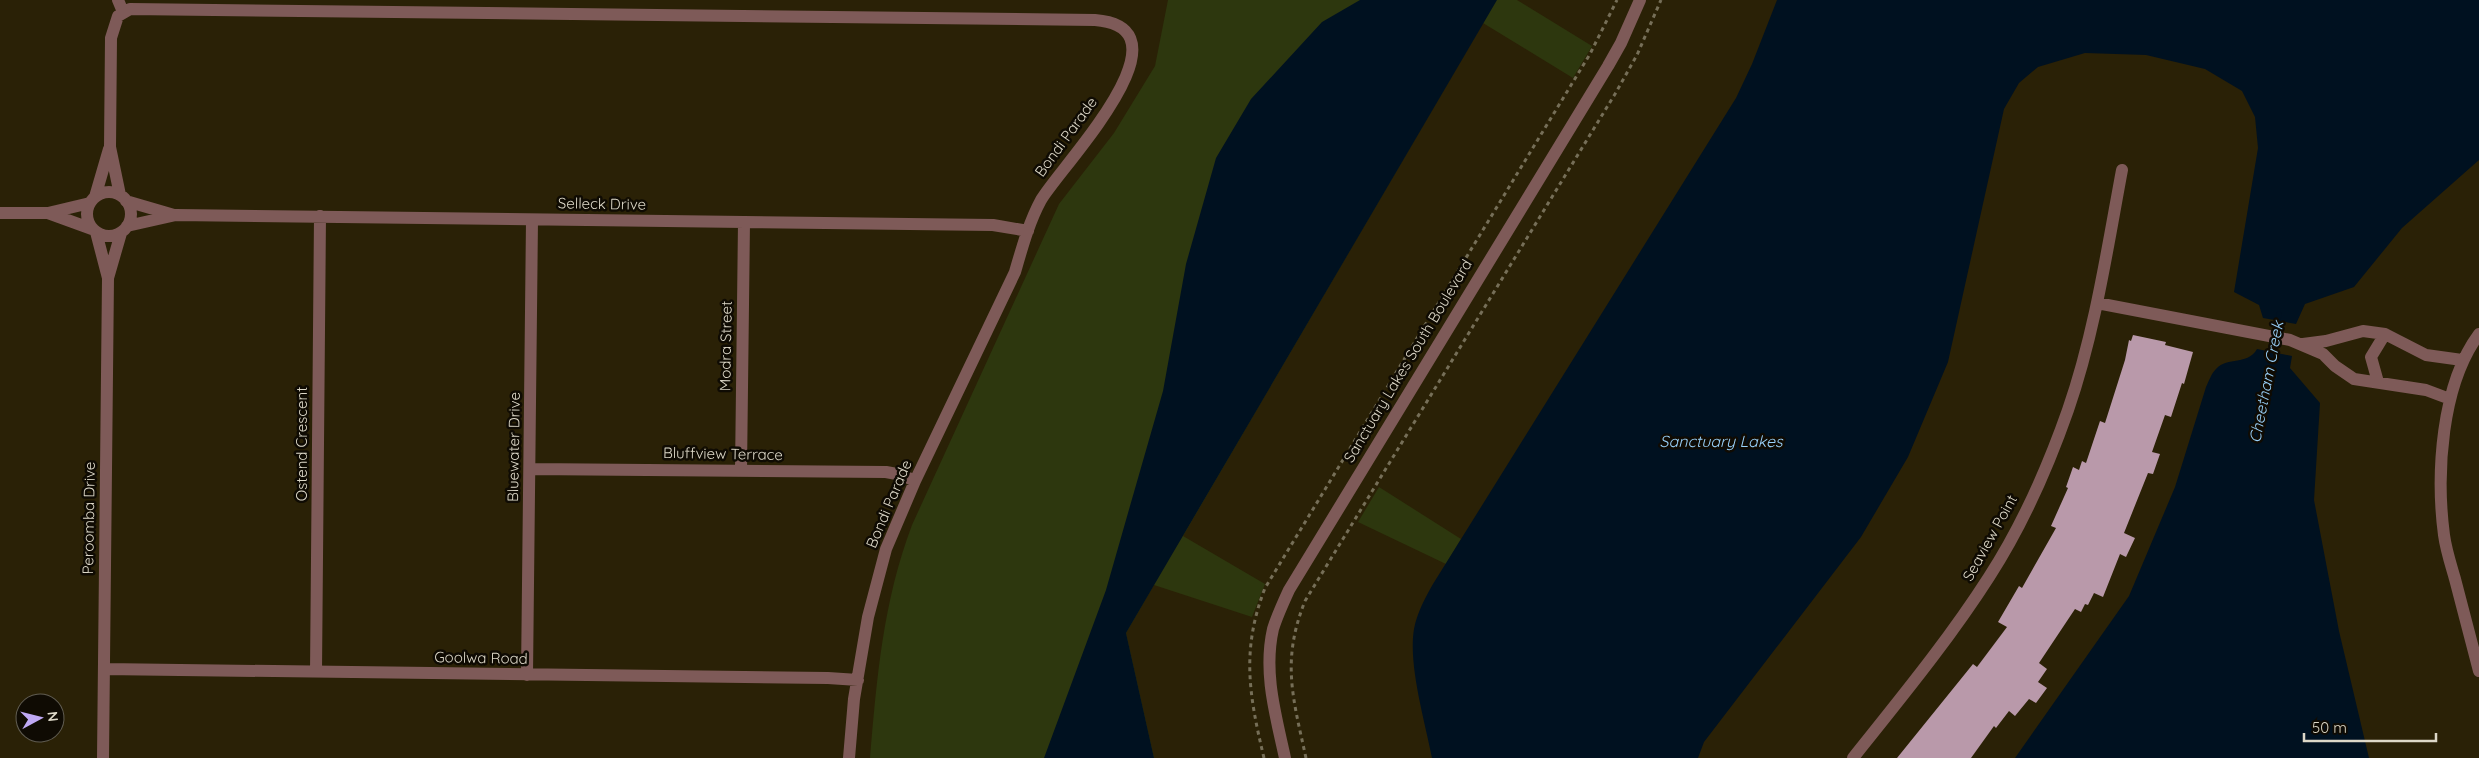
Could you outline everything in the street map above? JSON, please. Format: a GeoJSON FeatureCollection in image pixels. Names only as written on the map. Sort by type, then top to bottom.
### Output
{"type":"FeatureCollection","features":[{"type":"Feature","properties":{"kind":"street"},"geometry":{"type":"LineString","coordinates":[[118,0],[123,12],[115,20],[111,38],[110,147],[123,198],[131,214],[124,229]]}},
{"type":"Feature","properties":{"kind":"street","name":"Sanctuary Lakes South Boulevard"},"geometry":{"type":"LineString","coordinates":[[1285,758],[1272,696],[1269,663],[1273,630],[1289,590],[1608,66],[1621,43],[1640,0]]}},
{"type":"Feature","properties":{"kind":"street","name":"Bondi Parade"},"geometry":{"type":"LineString","coordinates":[[123,12],[151,8],[1095,20],[1119,24],[1131,35],[1132,56],[1128,73],[1102,120],[1041,200],[1014,272],[915,480],[889,541],[873,593],[858,680],[849,758]]}},
{"type":"Feature","properties":{"kind":"street"},"geometry":{"type":"LineString","coordinates":[[94,230],[87,216],[110,147]]}},
{"type":"Feature","properties":{"kind":"street","name":"Seaview Point"},"geometry":{"type":"LineString","coordinates":[[1853,758],[1938,651],[1990,575],[2018,524],[2048,461],[2069,408],[2098,303],[2122,170]]}},
{"type":"Feature","properties":{"kind":"street","name":"Selleck Drive"},"geometry":{"type":"LineString","coordinates":[[0,213],[48,213],[93,200],[107,192],[176,216]]}},
{"type":"Feature","properties":{"kind":"street","name":"Selleck Drive"},"geometry":{"type":"LineString","coordinates":[[48,213],[108,236],[124,229],[176,216],[320,216],[993,225],[1028,231]]}},
{"type":"Feature","properties":{"kind":"street","name":"Ostend Crescent"},"geometry":{"type":"LineString","coordinates":[[316,672],[320,216]]}},
{"type":"Feature","properties":{"kind":"street","name":"Bluewater Drive"},"geometry":{"type":"LineString","coordinates":[[527,675],[532,220]]}},
{"type":"Feature","properties":{"kind":"street","name":"Modra Street"},"geometry":{"type":"LineString","coordinates":[[741,471],[744,222]]}},
{"type":"Feature","properties":{"kind":"street","name":"Peroomba Drive"},"geometry":{"type":"LineString","coordinates":[[108,278],[124,229]]}},
{"type":"Feature","properties":{"kind":"street","name":"Peroomba Drive"},"geometry":{"type":"LineString","coordinates":[[94,230],[108,278],[103,758]]}},
{"type":"Feature","properties":{"kind":"street"},"geometry":{"type":"LineString","coordinates":[[2098,303],[2290,340],[2323,354],[2335,366],[2354,379],[2426,390],[2450,399]]}},
{"type":"Feature","properties":{"kind":"street"},"geometry":{"type":"LineString","coordinates":[[2303,344],[2326,341],[2363,331],[2385,334],[2426,355],[2462,360]]}},
{"type":"Feature","properties":{"kind":"street"},"geometry":{"type":"LineString","coordinates":[[2378,382],[2372,356],[2385,334]]}},
{"type":"Feature","properties":{"kind":"street"},"geometry":{"type":"LineString","coordinates":[[2479,334],[2462,360],[2450,399],[2442,448],[2444,536],[2479,671]]}},
{"type":"Feature","properties":{"kind":"street","name":"Bluffview Terrace"},"geometry":{"type":"LineString","coordinates":[[530,468],[886,472],[915,480]]}},
{"type":"Feature","properties":{"kind":"street","name":"Goolwa Road"},"geometry":{"type":"LineString","coordinates":[[104,669],[858,680]]}},
{"type":"Feature","properties":{"kind":"path"},"geometry":{"type":"LineString","coordinates":[[1306,758],[1294,706],[1290,667],[1295,629],[1305,601],[1615,94],[1637,55],[1661,0]]}},
{"type":"Feature","properties":{"kind":"green space"},"geometry":{"type":"Polygon","coordinates":[[[1168,0],[1517,0],[1592,46],[1573,78],[1483,23],[1183,536],[1265,584],[1252,617],[1154,585],[1126,633],[1154,758],[870,758],[875,698],[888,611],[894,582],[912,525],[1059,204],[1114,133],[1155,66],[1168,0]]]}},
{"type":"Feature","properties":{"kind":"green space"},"geometry":{"type":"Polygon","coordinates":[[[1379,487],[1461,539],[1446,564],[1358,522],[1379,487]]]}},
{"type":"Feature","properties":{"kind":"water"},"geometry":{"type":"Polygon","coordinates":[[[1360,0],[1497,0],[1126,633],[1154,758],[1044,758],[1106,590],[1163,391],[1186,264],[1216,158],[1251,99],[1322,22],[1360,0]]]}},
{"type":"Feature","properties":{"kind":"water","name":"Sanctuary Lakes"},"geometry":{"type":"Polygon","coordinates":[[[1777,0],[2479,0],[2479,160],[2402,228],[2354,287],[2305,304],[2296,324],[2263,318],[2259,305],[2234,292],[2258,148],[2255,117],[2242,91],[2205,69],[2146,55],[2085,53],[2038,67],[2019,83],[2004,109],[1948,362],[1908,457],[1861,537],[1704,742],[1698,758],[1432,758],[1413,659],[1414,629],[1422,606],[1433,584],[1736,98],[1752,64],[1777,0]]]}},
{"type":"Feature","properties":{"kind":"water"},"geometry":{"type":"Polygon","coordinates":[[[2257,349],[2292,356],[2290,368],[2320,403],[2314,500],[2339,631],[2369,758],[2015,758],[2129,596],[2175,487],[2206,387],[2213,373],[2221,365],[2248,357],[2257,349]]]}},
{"type":"Feature","properties":{"kind":"building"},"geometry":{"type":"Polygon","coordinates":[[[2133,335],[2166,342],[2165,345],[2193,352],[2184,384],[2182,383],[2171,417],[2165,415],[2152,452],[2160,454],[2153,474],[2148,473],[2124,533],[2135,538],[2126,557],[2120,554],[2103,597],[2094,593],[2088,605],[2085,604],[2081,612],[2075,609],[2039,663],[2047,669],[2038,682],[2047,688],[2036,703],[2029,699],[2015,716],[2009,711],[1996,728],[1994,726],[1971,758],[1897,758],[1973,664],[1977,667],[2007,627],[1998,622],[2019,586],[2022,588],[2056,528],[2051,526],[2068,488],[2066,487],[2073,467],[2079,470],[2082,461],[2086,463],[2100,421],[2105,423],[2125,360],[2129,340],[2131,341],[2133,335]]]}},
{"type":"Feature","properties":{"kind":"waterway","name":"Cheetham Creek"},"geometry":{"type":"LineString","coordinates":[[2272,358],[2279,314]]}}]}
